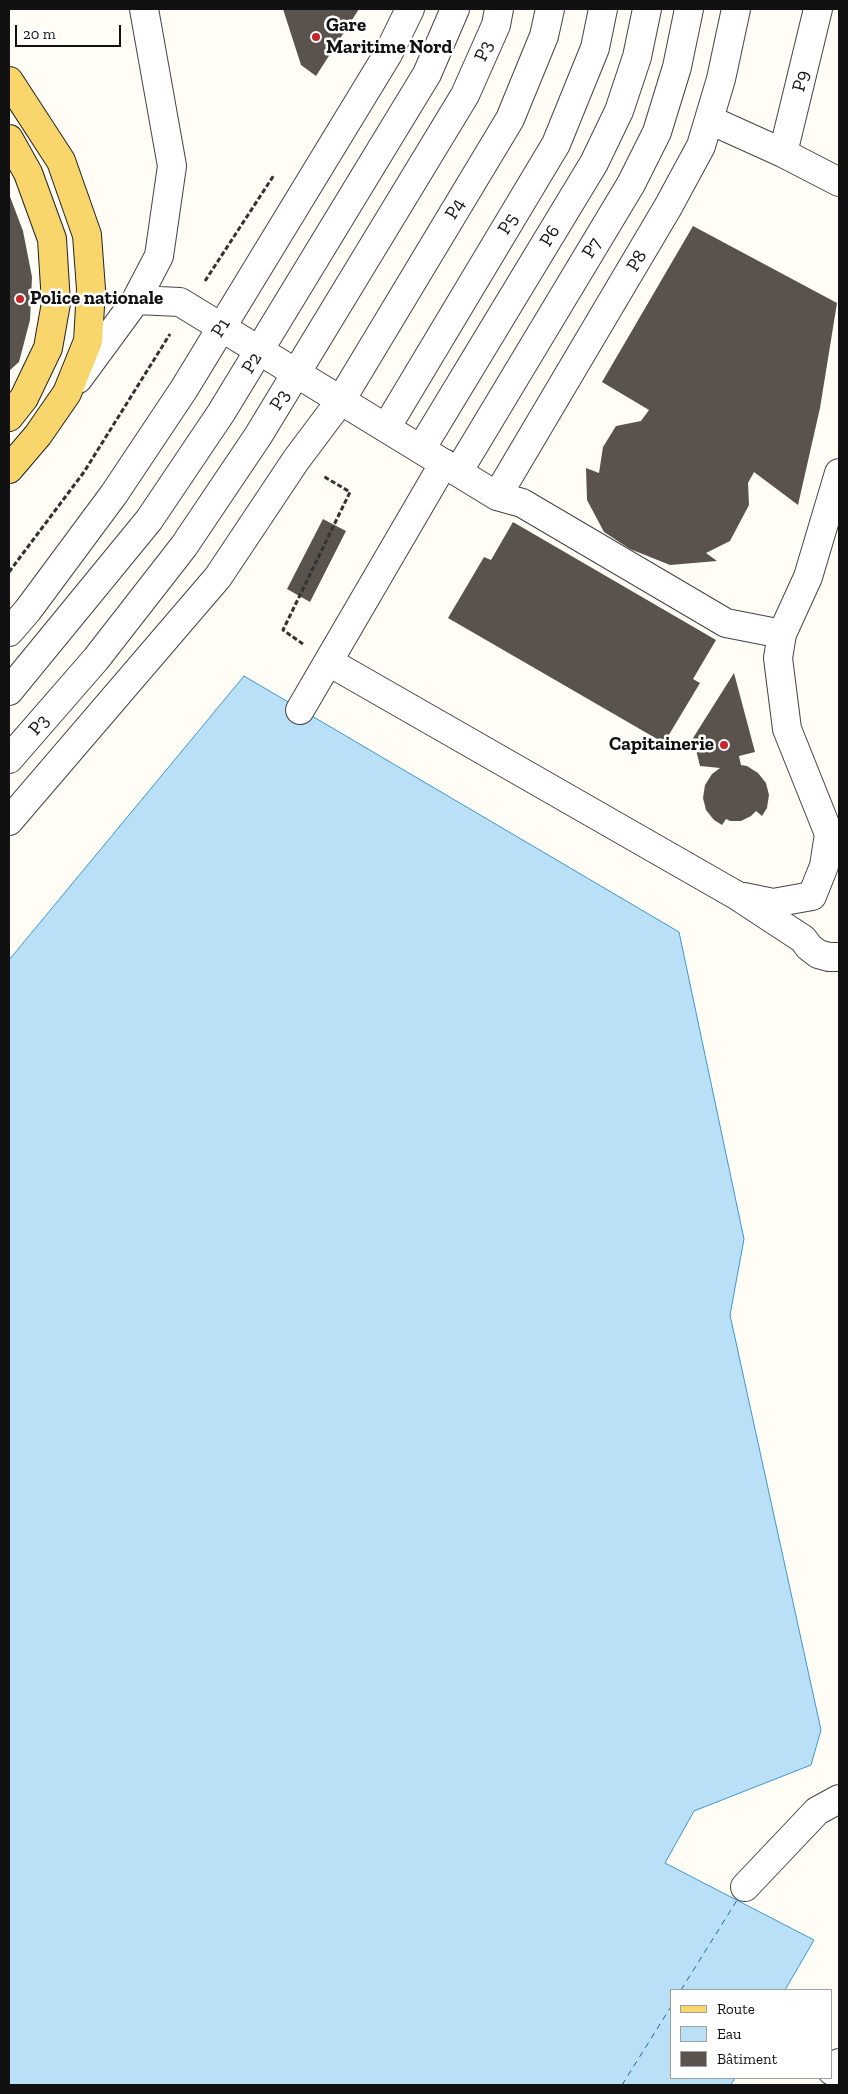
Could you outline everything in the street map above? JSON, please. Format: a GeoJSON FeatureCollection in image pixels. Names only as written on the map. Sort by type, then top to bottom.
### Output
{"type":"FeatureCollection","features":[{"type":"Feature","properties":{"kind":"main road"},"geometry":{"type":"LineString","coordinates":[[9,80],[61,161],[87,235],[91,288],[88,341],[66,393],[38,435],[9,469]]}},
{"type":"Feature","properties":{"kind":"main road"},"geometry":{"type":"LineString","coordinates":[[9,139],[28,172],[52,239],[56,303],[48,348],[24,398],[9,417]]}},
{"type":"Feature","properties":{"kind":"street"},"geometry":{"type":"LineString","coordinates":[[66,393],[136,300],[159,256],[172,166],[144,9]]}},
{"type":"Feature","properties":{"kind":"street","name":"P1"},"geometry":{"type":"LineString","coordinates":[[9,632],[28,610],[114,494],[184,389],[267,256],[388,54],[410,9]]}},
{"type":"Feature","properties":{"kind":"street","name":"P2"},"geometry":{"type":"LineString","coordinates":[[9,691],[149,520],[222,413],[427,74],[455,9]]}},
{"type":"Feature","properties":{"kind":"street","name":"P3"},"geometry":{"type":"LineString","coordinates":[[9,759],[96,659],[184,546],[258,436],[465,95],[496,25],[499,9]]}},
{"type":"Feature","properties":{"kind":"street","name":"P4"},"geometry":{"type":"LineString","coordinates":[[9,821],[218,577],[296,460],[341,400],[510,119],[544,36],[550,9]]}},
{"type":"Feature","properties":{"kind":"street","name":"P5"},"geometry":{"type":"LineString","coordinates":[[386,428],[556,144],[595,48],[603,9]]}},
{"type":"Feature","properties":{"kind":"street","name":"P6"},"geometry":{"type":"LineString","coordinates":[[421,449],[594,163],[619,111],[637,58],[647,9]]}},
{"type":"Feature","properties":{"kind":"street","name":"P7"},"geometry":{"type":"LineString","coordinates":[[300,710],[451,467],[631,184],[657,132],[677,67],[689,9]]}},
{"type":"Feature","properties":{"kind":"street","name":"P8"},"geometry":{"type":"LineString","coordinates":[[497,496],[668,207],[701,146],[710,120],[736,9]]}},
{"type":"Feature","properties":{"kind":"street","name":"P9"},"geometry":{"type":"LineString","coordinates":[[783,153],[818,9]]}},
{"type":"Feature","properties":{"kind":"street"},"geometry":{"type":"LineString","coordinates":[[710,120],[783,153],[839,182]]}},
{"type":"Feature","properties":{"kind":"street"},"geometry":{"type":"LineString","coordinates":[[136,300],[180,302],[497,496],[522,503],[726,623],[782,634]]}},
{"type":"Feature","properties":{"kind":"street"},"geometry":{"type":"LineString","coordinates":[[839,473],[808,577],[782,634],[778,658],[787,729],[834,844],[812,896],[804,905],[799,916],[799,928],[803,939],[818,954],[828,957],[839,957]]}},
{"type":"Feature","properties":{"kind":"street"},"geometry":{"type":"LineString","coordinates":[[330,662],[736,895],[803,939]]}},
{"type":"Feature","properties":{"kind":"street"},"geometry":{"type":"LineString","coordinates":[[736,895],[773,903],[812,896],[826,890],[839,890]]}},
{"type":"Feature","properties":{"kind":"street"},"geometry":{"type":"LineString","coordinates":[[745,1888],[817,1811],[839,1799]]}},
{"type":"Feature","properties":{"kind":"water"},"geometry":{"type":"Polygon","coordinates":[[[244,676],[679,932],[744,1239],[730,1315],[821,1730],[811,1765],[694,1811],[665,1863],[814,1940],[786,1989],[670,1989],[670,2079],[734,2079],[731,2085],[9,2085],[9,960],[244,676]]]}},
{"type":"Feature","properties":{"kind":"building","name":"Gare Maritime Nord"},"geometry":{"type":"Polygon","coordinates":[[[283,9],[359,9],[316,76],[301,65],[283,9]]]}},
{"type":"Feature","properties":{"kind":"building","name":"Police nationale"},"geometry":{"type":"Polygon","coordinates":[[[9,194],[23,231],[32,277],[30,320],[19,362],[9,371],[9,194]]]}},
{"type":"Feature","properties":{"kind":"building"},"geometry":{"type":"Polygon","coordinates":[[[693,226],[837,303],[820,408],[798,505],[754,472],[748,483],[749,505],[730,541],[706,553],[717,561],[670,565],[630,549],[604,532],[587,500],[586,468],[599,473],[603,447],[616,426],[641,421],[649,410],[602,382],[693,226]]]}},
{"type":"Feature","properties":{"kind":"building"},"geometry":{"type":"Polygon","coordinates":[[[323,519],[346,531],[310,602],[287,589],[323,519]]]}},
{"type":"Feature","properties":{"kind":"building"},"geometry":{"type":"Polygon","coordinates":[[[513,522],[716,640],[693,679],[700,683],[664,743],[448,618],[484,557],[491,560],[513,522]]]}},
{"type":"Feature","properties":{"kind":"building","name":"Capitainerie"},"geometry":{"type":"Polygon","coordinates":[[[734,673],[755,752],[739,756],[741,765],[747,766],[758,773],[766,783],[769,795],[767,808],[762,816],[756,811],[741,821],[726,819],[722,825],[714,820],[706,810],[703,798],[705,785],[712,774],[720,768],[700,766],[693,738],[734,673]]]}},
{"type":"Feature","properties":{"kind":"ferry route"},"geometry":{"type":"LineString","coordinates":[[682,1989],[739,1897]]}},
{"type":"Feature","properties":{"kind":"ferry route"},"geometry":{"type":"LineString","coordinates":[[622,2085],[670,2008]]}},
{"type":"Feature","properties":{"kind":"place","name":"Gare Maritime Nord"},"geometry":{"type":"Point","coordinates":[316,37]}},
{"type":"Feature","properties":{"kind":"place","name":"Police nationale"},"geometry":{"type":"Point","coordinates":[20,299]}},
{"type":"Feature","properties":{"kind":"place","name":"Capitainerie"},"geometry":{"type":"Point","coordinates":[724,745]}}]}
